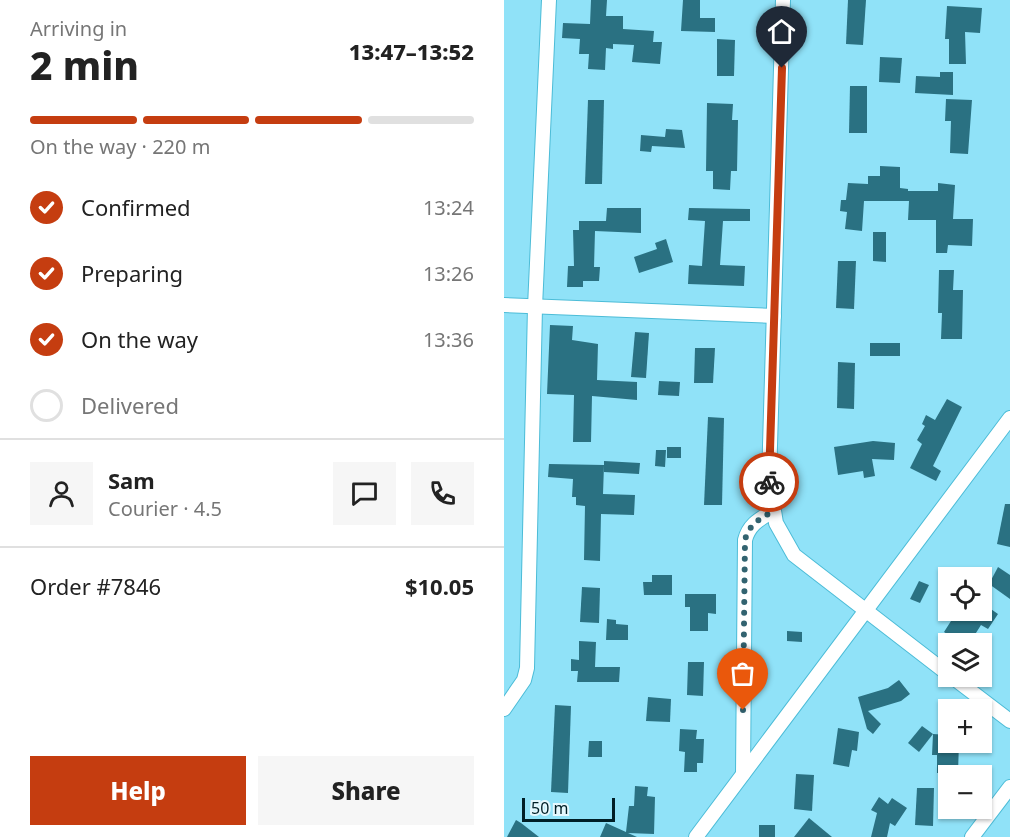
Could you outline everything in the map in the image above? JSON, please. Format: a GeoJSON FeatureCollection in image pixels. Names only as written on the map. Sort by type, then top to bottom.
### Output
{"type":"FeatureCollection","features":[{"type":"Feature","properties":{"kind":"street"},"geometry":{"type":"LineString","coordinates":[[504,709],[524,680],[527,668],[535,307],[549,0]]}},
{"type":"Feature","properties":{"kind":"street"},"geometry":{"type":"LineString","coordinates":[[783,0],[769,480],[773,511],[785,541],[794,555],[938,666]]}},
{"type":"Feature","properties":{"kind":"street"},"geometry":{"type":"LineString","coordinates":[[504,305],[774,316]]}},
{"type":"Feature","properties":{"kind":"street"},"geometry":{"type":"LineString","coordinates":[[696,837],[1010,418]]}},
{"type":"Feature","properties":{"kind":"street"},"geometry":{"type":"LineString","coordinates":[[743,774],[745,540],[747,530],[773,511]]}},
{"type":"Feature","properties":{"kind":"street"},"geometry":{"type":"LineString","coordinates":[[966,687],[1010,721]]}},
{"type":"Feature","properties":{"kind":"street"},"geometry":{"type":"LineString","coordinates":[[972,837],[1010,787]]}},
{"type":"Feature","properties":{"kind":"building"},"geometry":{"type":"Polygon","coordinates":[[[591,0],[607,0],[606,16],[623,16],[623,29],[654,31],[653,42],[662,42],[660,64],[632,62],[634,45],[613,44],[613,49],[606,48],[605,70],[588,69],[589,54],[579,54],[580,39],[562,38],[563,23],[590,24],[591,0]]]}},
{"type":"Feature","properties":{"kind":"building"},"geometry":{"type":"Polygon","coordinates":[[[683,0],[700,0],[700,18],[715,18],[715,32],[681,31],[683,0]]]}},
{"type":"Feature","properties":{"kind":"building"},"geometry":{"type":"Polygon","coordinates":[[[848,0],[866,0],[863,45],[846,44],[848,0]]]}},
{"type":"Feature","properties":{"kind":"building"},"geometry":{"type":"Polygon","coordinates":[[[947,6],[982,8],[980,33],[965,32],[966,64],[949,64],[949,39],[945,39],[947,6]]]}},
{"type":"Feature","properties":{"kind":"building"},"geometry":{"type":"Polygon","coordinates":[[[717,39],[735,40],[734,76],[717,76],[717,39]]]}},
{"type":"Feature","properties":{"kind":"building"},"geometry":{"type":"Polygon","coordinates":[[[880,57],[902,58],[900,83],[879,82],[880,57]]]}},
{"type":"Feature","properties":{"kind":"building"},"geometry":{"type":"Polygon","coordinates":[[[940,72],[953,72],[953,95],[915,93],[916,76],[940,77],[940,72]]]}},
{"type":"Feature","properties":{"kind":"building"},"geometry":{"type":"Polygon","coordinates":[[[850,86],[867,86],[867,133],[849,133],[850,86]]]}},
{"type":"Feature","properties":{"kind":"building"},"geometry":{"type":"Polygon","coordinates":[[[946,99],[972,100],[968,154],[950,153],[951,121],[945,121],[946,99]]]}},
{"type":"Feature","properties":{"kind":"building"},"geometry":{"type":"Polygon","coordinates":[[[588,100],[604,100],[602,184],[585,184],[588,100]]]}},
{"type":"Feature","properties":{"kind":"building"},"geometry":{"type":"Polygon","coordinates":[[[707,103],[733,104],[732,120],[738,120],[737,171],[731,171],[730,190],[713,189],[713,171],[706,171],[707,103]]]}},
{"type":"Feature","properties":{"kind":"building"},"geometry":{"type":"Polygon","coordinates":[[[666,129],[682,130],[685,148],[652,146],[651,152],[640,151],[641,135],[665,137],[666,129]]]}},
{"type":"Feature","properties":{"kind":"building"},"geometry":{"type":"Polygon","coordinates":[[[880,166],[900,167],[900,188],[908,189],[908,191],[938,191],[938,183],[955,185],[953,219],[973,219],[972,246],[948,245],[947,253],[936,253],[936,220],[908,220],[909,201],[864,201],[862,231],[845,229],[847,212],[840,211],[841,200],[846,200],[848,183],[868,184],[868,176],[880,176],[880,166]]]}},
{"type":"Feature","properties":{"kind":"building"},"geometry":{"type":"Polygon","coordinates":[[[607,208],[641,208],[641,233],[595,231],[594,267],[600,267],[599,281],[583,281],[583,287],[567,287],[568,266],[574,266],[573,230],[579,230],[579,221],[606,221],[607,208]]]}},
{"type":"Feature","properties":{"kind":"building"},"geometry":{"type":"Polygon","coordinates":[[[689,208],[750,209],[750,221],[723,221],[720,265],[745,266],[744,286],[688,284],[689,265],[702,266],[705,221],[688,220],[689,208]]]}},
{"type":"Feature","properties":{"kind":"building"},"geometry":{"type":"Polygon","coordinates":[[[873,232],[886,232],[886,262],[873,261],[873,232]]]}},
{"type":"Feature","properties":{"kind":"building"},"geometry":{"type":"Polygon","coordinates":[[[666,239],[673,262],[639,273],[634,257],[657,249],[655,243],[666,239]]]}},
{"type":"Feature","properties":{"kind":"building"},"geometry":{"type":"Polygon","coordinates":[[[838,261],[856,261],[854,309],[836,308],[838,261]]]}},
{"type":"Feature","properties":{"kind":"building"},"geometry":{"type":"Polygon","coordinates":[[[939,270],[954,270],[953,290],[963,290],[962,339],[941,339],[942,313],[938,313],[939,270]]]}},
{"type":"Feature","properties":{"kind":"building"},"geometry":{"type":"Polygon","coordinates":[[[550,325],[573,326],[572,340],[598,344],[597,380],[637,382],[637,400],[592,396],[591,442],[573,442],[574,395],[547,394],[550,325]]]}},
{"type":"Feature","properties":{"kind":"building"},"geometry":{"type":"Polygon","coordinates":[[[635,332],[649,333],[646,378],[631,377],[635,332]]]}},
{"type":"Feature","properties":{"kind":"building"},"geometry":{"type":"Polygon","coordinates":[[[870,343],[900,343],[900,356],[870,356],[870,343]]]}},
{"type":"Feature","properties":{"kind":"building"},"geometry":{"type":"Polygon","coordinates":[[[695,348],[715,348],[713,383],[694,383],[695,348]]]}},
{"type":"Feature","properties":{"kind":"building"},"geometry":{"type":"Polygon","coordinates":[[[838,362],[855,363],[854,409],[837,408],[838,362]]]}},
{"type":"Feature","properties":{"kind":"building"},"geometry":{"type":"Polygon","coordinates":[[[659,381],[680,382],[679,396],[658,395],[659,381]]]}},
{"type":"Feature","properties":{"kind":"building"},"geometry":{"type":"Polygon","coordinates":[[[947,399],[962,407],[933,466],[941,471],[936,481],[910,468],[922,444],[917,440],[925,426],[922,424],[926,415],[935,420],[947,399]]]}},
{"type":"Feature","properties":{"kind":"building"},"geometry":{"type":"Polygon","coordinates":[[[708,417],[724,418],[722,505],[704,505],[708,417]]]}},
{"type":"Feature","properties":{"kind":"building"},"geometry":{"type":"Polygon","coordinates":[[[873,441],[895,443],[894,460],[872,459],[875,476],[864,478],[863,471],[838,475],[834,447],[873,441]]]}},
{"type":"Feature","properties":{"kind":"building"},"geometry":{"type":"Polygon","coordinates":[[[667,447],[681,447],[681,458],[667,458],[667,447]]]}},
{"type":"Feature","properties":{"kind":"building"},"geometry":{"type":"Polygon","coordinates":[[[656,450],[666,450],[665,467],[655,466],[656,450]]]}},
{"type":"Feature","properties":{"kind":"building"},"geometry":{"type":"Polygon","coordinates":[[[604,461],[640,463],[639,474],[604,472],[604,461]]]}},
{"type":"Feature","properties":{"kind":"building"},"geometry":{"type":"Polygon","coordinates":[[[549,464],[604,465],[603,494],[635,495],[634,515],[601,514],[600,561],[584,560],[585,506],[576,505],[576,497],[572,497],[573,479],[548,477],[549,464]]]}},
{"type":"Feature","properties":{"kind":"building"},"geometry":{"type":"Polygon","coordinates":[[[1005,504],[1010,504],[1010,547],[997,544],[1005,504]]]}},
{"type":"Feature","properties":{"kind":"building"},"geometry":{"type":"Polygon","coordinates":[[[998,567],[1010,575],[1010,599],[992,586],[992,578],[998,567]]]}},
{"type":"Feature","properties":{"kind":"building"},"geometry":{"type":"Polygon","coordinates":[[[652,575],[672,575],[672,595],[644,595],[643,582],[652,582],[652,575]]]}},
{"type":"Feature","properties":{"kind":"building"},"geometry":{"type":"Polygon","coordinates":[[[919,581],[929,585],[920,603],[910,599],[919,581]]]}},
{"type":"Feature","properties":{"kind":"building"},"geometry":{"type":"Polygon","coordinates":[[[582,587],[600,588],[599,623],[580,622],[582,587]]]}},
{"type":"Feature","properties":{"kind":"building"},"geometry":{"type":"Polygon","coordinates":[[[685,594],[716,594],[716,614],[708,613],[708,631],[690,631],[690,607],[685,607],[685,594]]]}},
{"type":"Feature","properties":{"kind":"building"},"geometry":{"type":"Polygon","coordinates":[[[992,610],[998,614],[988,629],[981,625],[976,633],[944,632],[951,621],[992,621],[992,610]]]}},
{"type":"Feature","properties":{"kind":"building"},"geometry":{"type":"Polygon","coordinates":[[[607,619],[616,620],[616,624],[628,625],[628,640],[606,640],[607,619]]]}},
{"type":"Feature","properties":{"kind":"building"},"geometry":{"type":"Polygon","coordinates":[[[787,631],[802,632],[802,642],[787,641],[787,631]]]}},
{"type":"Feature","properties":{"kind":"building"},"geometry":{"type":"Polygon","coordinates":[[[579,641],[596,642],[595,667],[620,667],[619,682],[577,682],[578,671],[571,671],[571,659],[579,660],[579,641]]]}},
{"type":"Feature","properties":{"kind":"building"},"geometry":{"type":"Polygon","coordinates":[[[688,662],[704,662],[703,696],[687,695],[688,662]]]}},
{"type":"Feature","properties":{"kind":"building"},"geometry":{"type":"Polygon","coordinates":[[[899,680],[910,694],[901,701],[868,711],[881,724],[873,734],[867,729],[858,697],[888,688],[899,680]]]}},
{"type":"Feature","properties":{"kind":"building"},"geometry":{"type":"Polygon","coordinates":[[[648,697],[671,699],[670,722],[646,721],[648,697]]]}},
{"type":"Feature","properties":{"kind":"building"},"geometry":{"type":"Polygon","coordinates":[[[555,705],[571,706],[568,793],[551,792],[555,705]]]}},
{"type":"Feature","properties":{"kind":"building"},"geometry":{"type":"Polygon","coordinates":[[[922,726],[933,734],[919,752],[908,743],[922,726]]]}},
{"type":"Feature","properties":{"kind":"building"},"geometry":{"type":"Polygon","coordinates":[[[838,728],[859,732],[857,751],[852,750],[849,767],[833,764],[838,728]]]}},
{"type":"Feature","properties":{"kind":"building"},"geometry":{"type":"Polygon","coordinates":[[[680,729],[697,730],[696,739],[704,739],[703,763],[697,763],[697,772],[684,772],[685,752],[679,751],[680,729]]]}},
{"type":"Feature","properties":{"kind":"building"},"geometry":{"type":"Polygon","coordinates":[[[933,734],[938,734],[938,753],[959,753],[958,765],[938,765],[937,773],[937,755],[932,755],[933,734]]]}},
{"type":"Feature","properties":{"kind":"building"},"geometry":{"type":"Polygon","coordinates":[[[589,741],[602,741],[602,757],[588,757],[589,741]]]}},
{"type":"Feature","properties":{"kind":"building"},"geometry":{"type":"Polygon","coordinates":[[[796,774],[814,775],[812,811],[794,809],[796,774]]]}},
{"type":"Feature","properties":{"kind":"building"},"geometry":{"type":"Polygon","coordinates":[[[635,786],[648,787],[647,796],[655,797],[654,834],[628,833],[637,837],[600,837],[606,823],[626,832],[629,806],[634,806],[635,786]]]}},
{"type":"Feature","properties":{"kind":"building"},"geometry":{"type":"Polygon","coordinates":[[[917,788],[934,788],[933,826],[915,825],[917,788]]]}},
{"type":"Feature","properties":{"kind":"building"},"geometry":{"type":"Polygon","coordinates":[[[879,797],[888,804],[892,798],[907,808],[895,826],[890,823],[887,837],[871,837],[877,813],[871,810],[879,797]]]}},
{"type":"Feature","properties":{"kind":"building"},"geometry":{"type":"Polygon","coordinates":[[[809,818],[832,837],[794,837],[809,818]]]}},
{"type":"Feature","properties":{"kind":"building"},"geometry":{"type":"Polygon","coordinates":[[[516,820],[521,823],[539,837],[507,837],[516,820]]]}},
{"type":"Feature","properties":{"kind":"building"},"geometry":{"type":"Polygon","coordinates":[[[759,825],[775,825],[775,837],[759,837],[759,825]]]}},
{"type":"Feature","properties":{"kind":"way so far"},"geometry":{"type":"LineString","coordinates":[[743,710],[745,540],[747,530],[773,511],[769,482]]}},
{"type":"Feature","properties":{"kind":"route"},"geometry":{"type":"LineString","coordinates":[[769,482],[782,68]]}}]}
